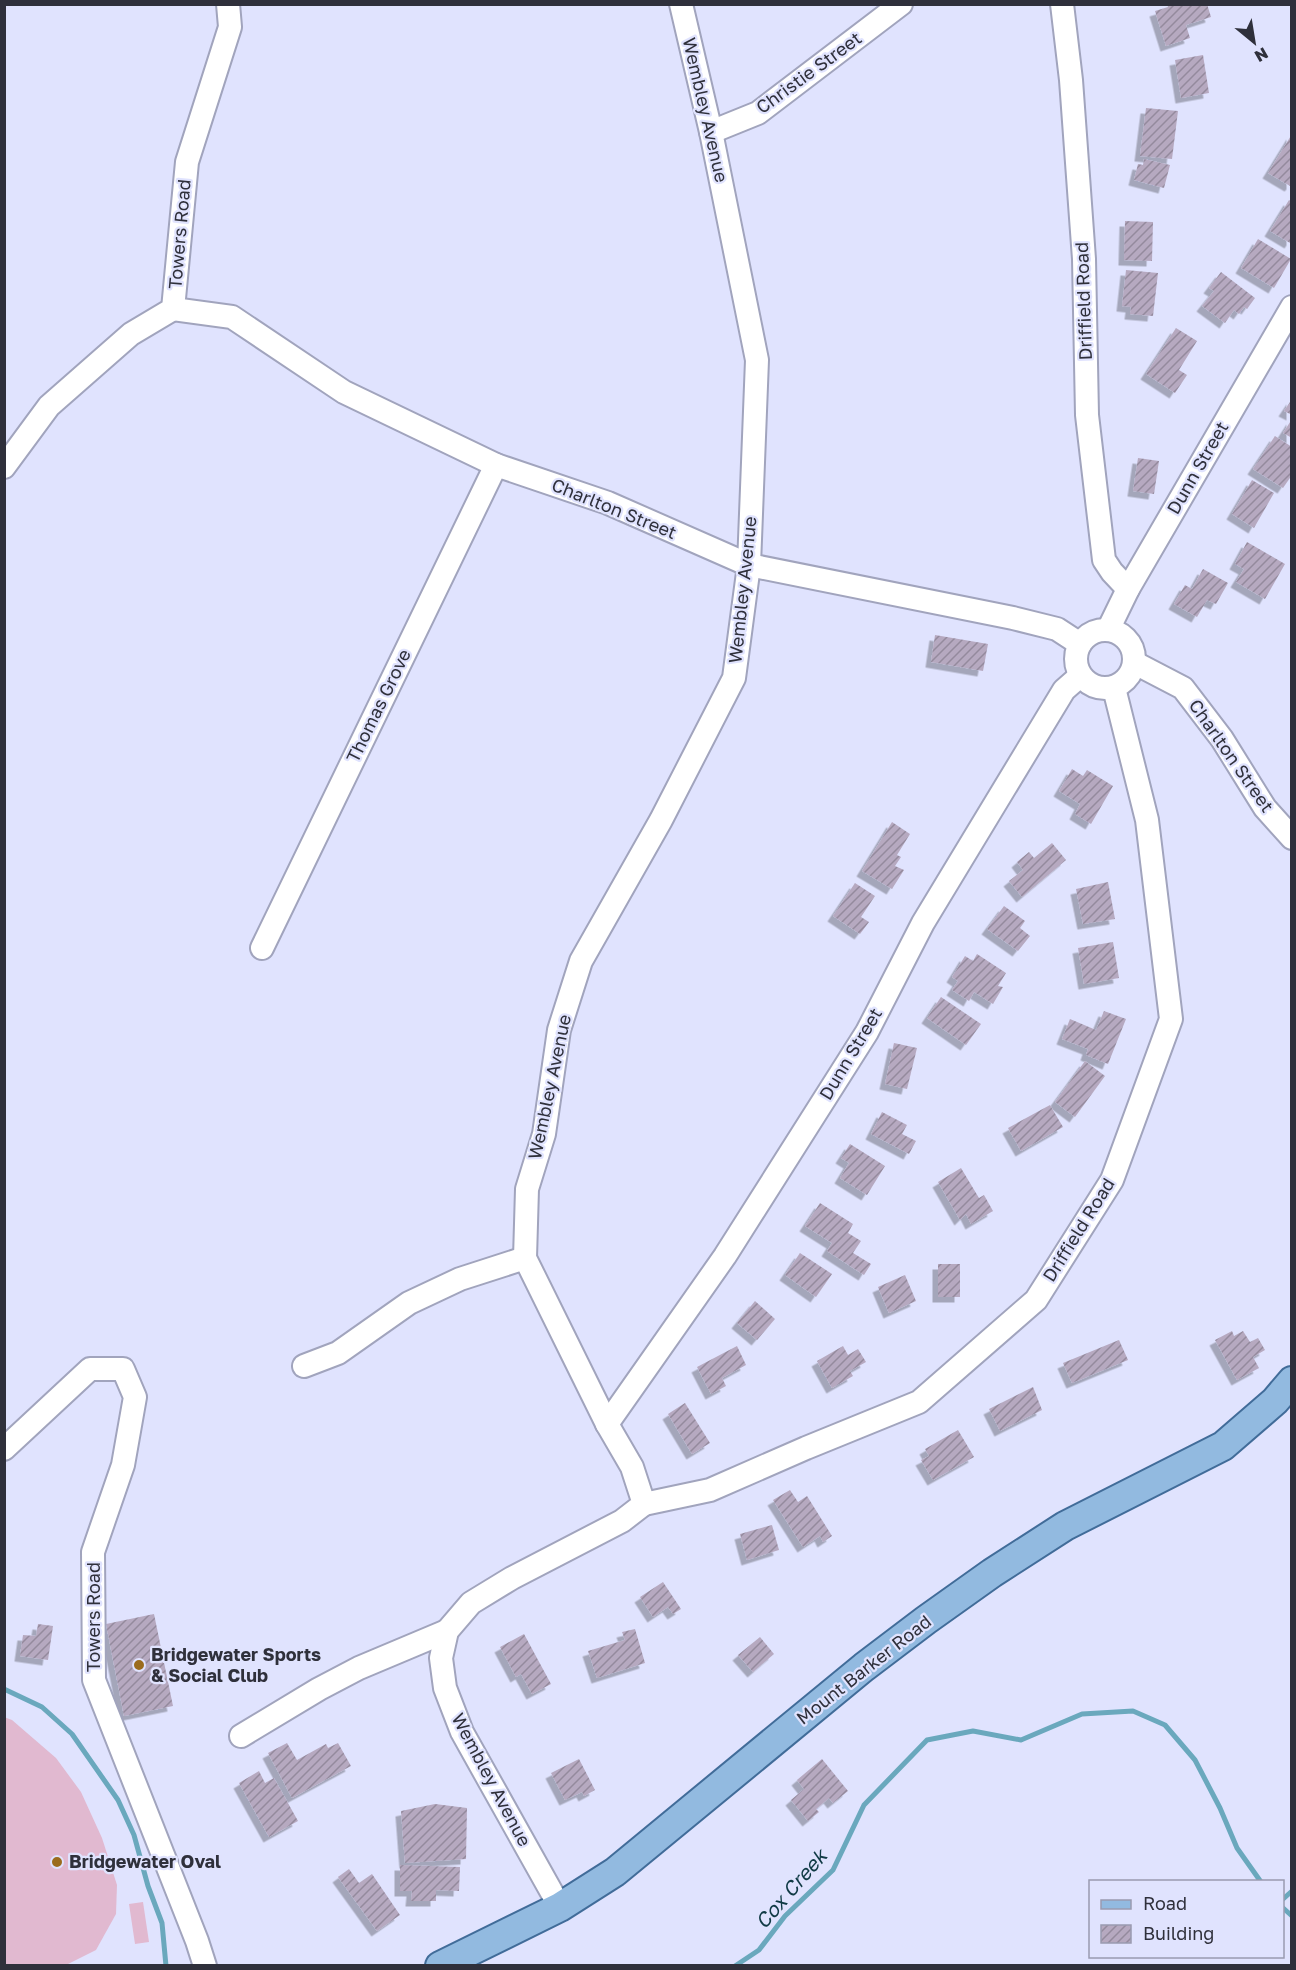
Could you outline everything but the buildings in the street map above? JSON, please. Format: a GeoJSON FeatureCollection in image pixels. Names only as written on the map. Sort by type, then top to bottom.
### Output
{"type":"FeatureCollection","features":[{"type":"Feature","properties":{"kind":"main road","name":"Mount Barker Road"},"geometry":{"type":"LineString","coordinates":[[440,1965],[560,1907],[615,1872],[864,1667],[926,1620],[992,1573],[1065,1526],[1223,1446],[1275,1401],[1292,1381]]}},
{"type":"Feature","properties":{"kind":"street","name":"Towers Road"},"geometry":{"type":"LineString","coordinates":[[4,467],[49,406],[131,334],[174,309],[187,162],[230,27],[228,4]]}},
{"type":"Feature","properties":{"kind":"street","name":"Wembley Avenue"},"geometry":{"type":"LineString","coordinates":[[560,1907],[462,1732],[445,1688],[441,1658],[447,1632],[471,1603],[512,1578],[622,1521],[644,1504],[632,1467],[525,1258],[527,1189],[544,1134],[559,1030],[581,961],[661,820],[734,678],[748,565],[758,360],[711,132],[681,4]]}},
{"type":"Feature","properties":{"kind":"street","name":"Christie Street"},"geometry":{"type":"LineString","coordinates":[[711,132],[758,113],[901,4]]}},
{"type":"Feature","properties":{"kind":"street","name":"Driffield Road"},"geometry":{"type":"LineString","coordinates":[[1062,4],[1071,80],[1084,259],[1087,415],[1104,560],[1128,589]]}},
{"type":"Feature","properties":{"kind":"street","name":"Dunn Street"},"geometry":{"type":"LineString","coordinates":[[1108,630],[1128,589],[1292,307]]}},
{"type":"Feature","properties":{"kind":"street","name":"Charlton Street"},"geometry":{"type":"LineString","coordinates":[[174,309],[231,317],[344,392],[496,465],[608,503],[748,565],[1013,618],[1057,629],[1080,644]]}},
{"type":"Feature","properties":{"kind":"street","name":"Thomas Grove"},"geometry":{"type":"LineString","coordinates":[[262,948],[496,465]]}},
{"type":"Feature","properties":{"kind":"street"},"geometry":{"type":"LineString","coordinates":[[1108,630],[1119,633],[1128,640],[1134,651],[1135,663],[1131,674],[1114,688],[1105,689],[1087,683],[1080,676],[1076,660],[1076,652],[1080,644],[1092,633],[1108,630]]}},
{"type":"Feature","properties":{"kind":"street","name":"Charlton Street"},"geometry":{"type":"LineString","coordinates":[[1135,663],[1183,688],[1222,739],[1266,808],[1292,838]]}},
{"type":"Feature","properties":{"kind":"street","name":"Dunn Street"},"geometry":{"type":"LineString","coordinates":[[608,1424],[725,1256],[867,1032],[923,923],[1064,690],[1080,676]]}},
{"type":"Feature","properties":{"kind":"street","name":"Driffield Road"},"geometry":{"type":"LineString","coordinates":[[644,1504],[710,1490],[919,1401],[1036,1300],[1112,1180],[1171,1019],[1147,820],[1114,688]]}},
{"type":"Feature","properties":{"kind":"street"},"geometry":{"type":"LineString","coordinates":[[304,1366],[338,1353],[408,1303],[460,1280],[525,1258]]}},
{"type":"Feature","properties":{"kind":"street","name":"Towers Road"},"geometry":{"type":"LineString","coordinates":[[4,1449],[90,1370],[123,1368],[135,1397],[123,1465],[93,1552],[94,1680],[205,1965]]}},
{"type":"Feature","properties":{"kind":"street"},"geometry":{"type":"LineString","coordinates":[[241,1736],[359,1668],[447,1632]]}},
{"type":"Feature","properties":{"kind":"shaded area","name":"Bridgewater Oval"},"geometry":{"type":"Polygon","coordinates":[[[4,1717],[12,1720],[56,1758],[81,1792],[102,1838],[117,1885],[116,1914],[96,1950],[66,1965],[5,1965],[4,1717]]]}},
{"type":"Feature","properties":{"kind":"shaded area"},"geometry":{"type":"Polygon","coordinates":[[[143,1902],[149,1942],[135,1944],[129,1904],[143,1902]]]}},
{"type":"Feature","properties":{"kind":"waterway","name":"Cox Creek"},"geometry":{"type":"LineString","coordinates":[[4,1689],[42,1707],[72,1734],[118,1800],[134,1835],[148,1886],[162,1923],[166,1966]]}},
{"type":"Feature","properties":{"kind":"waterway","name":"Cox Creek"},"geometry":{"type":"LineString","coordinates":[[735,1966],[759,1950],[785,1916],[833,1870],[864,1805],[927,1740],[973,1731],[1021,1740],[1082,1714],[1133,1711],[1165,1725],[1195,1760],[1220,1808],[1237,1848],[1260,1880]]}},
{"type":"Feature","properties":{"kind":"waterway"},"geometry":{"type":"LineString","coordinates":[[1284,1898],[1292,1891]]}},
{"type":"Feature","properties":{"kind":"waterway","name":"Cox Creek"},"geometry":{"type":"LineString","coordinates":[[1284,1909],[1292,1916]]}},
{"type":"Feature","properties":{"kind":"place","name":"Bridgewater Sports & Social Club"},"geometry":{"type":"Point","coordinates":[139,1665]}},
{"type":"Feature","properties":{"kind":"place","name":"Bridgewater Oval"},"geometry":{"type":"Point","coordinates":[57,1862]}}]}
